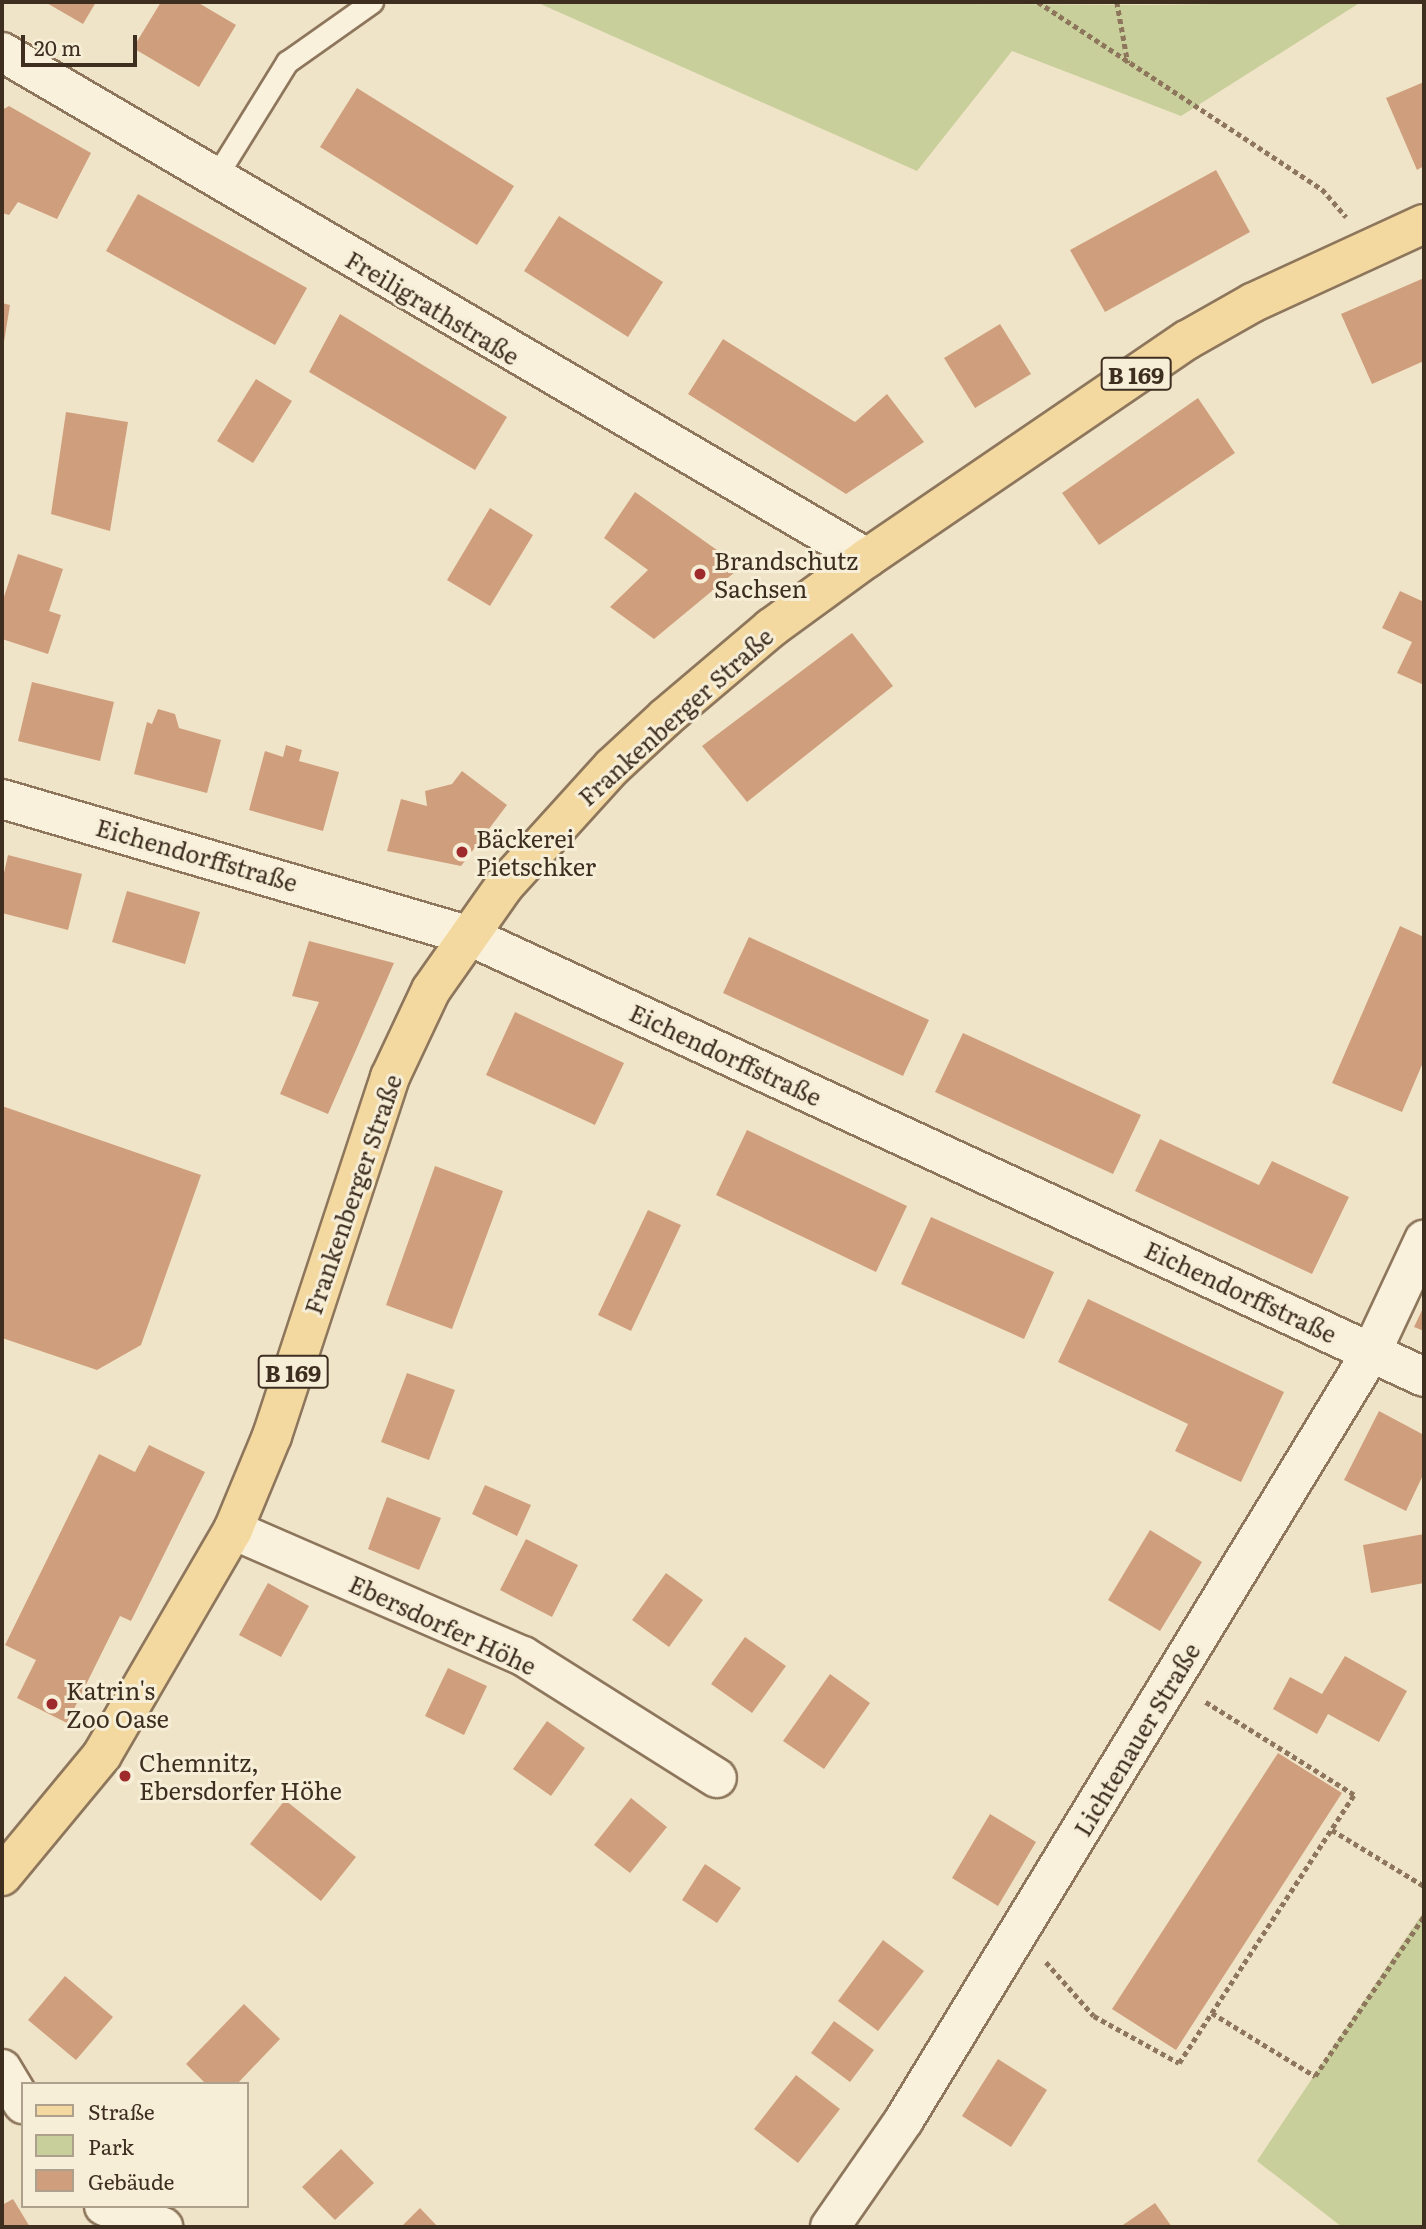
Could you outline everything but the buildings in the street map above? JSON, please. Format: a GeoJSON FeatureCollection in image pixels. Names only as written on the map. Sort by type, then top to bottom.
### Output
{"type":"FeatureCollection","features":[{"type":"Feature","properties":{"kind":"main road","name":"Frankenberger Straße"},"geometry":{"type":"LineString","coordinates":[[2,1876],[102,1755],[233,1530],[272,1436],[390,1077],[431,990],[503,886],[612,767],[771,628],[867,558],[1186,340],[1252,303],[1424,224]]}},
{"type":"Feature","properties":{"kind":"street","name":"Freiligrathstraße"},"geometry":{"type":"LineString","coordinates":[[2,52],[867,558]]}},
{"type":"Feature","properties":{"kind":"street","name":"Eichendorffstraße"},"geometry":{"type":"LineString","coordinates":[[2,799],[467,935],[1424,1377]]}},
{"type":"Feature","properties":{"kind":"street","name":"Lichtenauer Straße"},"geometry":{"type":"LineString","coordinates":[[830,2227],[904,2120],[1372,1351],[1424,1240]]}},
{"type":"Feature","properties":{"kind":"street","name":"Ebersdorfer Höhe"},"geometry":{"type":"LineString","coordinates":[[233,1530],[523,1657],[717,1778]]}},
{"type":"Feature","properties":{"kind":"street"},"geometry":{"type":"LineString","coordinates":[[2,2069],[21,2101]]}},
{"type":"Feature","properties":{"kind":"street"},"geometry":{"type":"LineString","coordinates":[[84,2208],[91,2227]]}},
{"type":"Feature","properties":{"kind":"street"},"geometry":{"type":"LineString","coordinates":[[110,2208],[163,2227]]}},
{"type":"Feature","properties":{"kind":"lane"},"geometry":{"type":"LineString","coordinates":[[215,178],[287,62],[372,2]]}},
{"type":"Feature","properties":{"kind":"path"},"geometry":{"type":"LineString","coordinates":[[1038,2],[1322,189],[1372,247]]}},
{"type":"Feature","properties":{"kind":"path"},"geometry":{"type":"LineString","coordinates":[[1117,2],[1129,64]]}},
{"type":"Feature","properties":{"kind":"path"},"geometry":{"type":"LineString","coordinates":[[1020,1931],[1094,2016],[1179,2063],[1354,1795],[1171,1681]]}},
{"type":"Feature","properties":{"kind":"path"},"geometry":{"type":"LineString","coordinates":[[1332,1830],[1424,1885]]}},
{"type":"Feature","properties":{"kind":"path"},"geometry":{"type":"LineString","coordinates":[[1212,2013],[1315,2076],[1424,1916]]}},
{"type":"Feature","properties":{"kind":"green space"},"geometry":{"type":"Polygon","coordinates":[[[536,2],[1150,5],[1361,2],[1181,116],[1012,51],[917,171],[536,2]]]}},
{"type":"Feature","properties":{"kind":"green space"},"geometry":{"type":"Polygon","coordinates":[[[1424,1911],[1424,2227],[1342,2227],[1257,2161],[1424,1911]]]}},
{"type":"Feature","properties":{"kind":"place","name":"Brandschutz Sachsen"},"geometry":{"type":"Point","coordinates":[700,574]}},
{"type":"Feature","properties":{"kind":"place","name":"Bäckerei Pietschker"},"geometry":{"type":"Point","coordinates":[462,852]}},
{"type":"Feature","properties":{"kind":"place","name":"Katrin's Zoo Oase"},"geometry":{"type":"Point","coordinates":[52,1704]}},
{"type":"Feature","properties":{"kind":"place","name":"Chemnitz, Ebersdorfer Höhe"},"geometry":{"type":"Point","coordinates":[125,1776]}}]}
